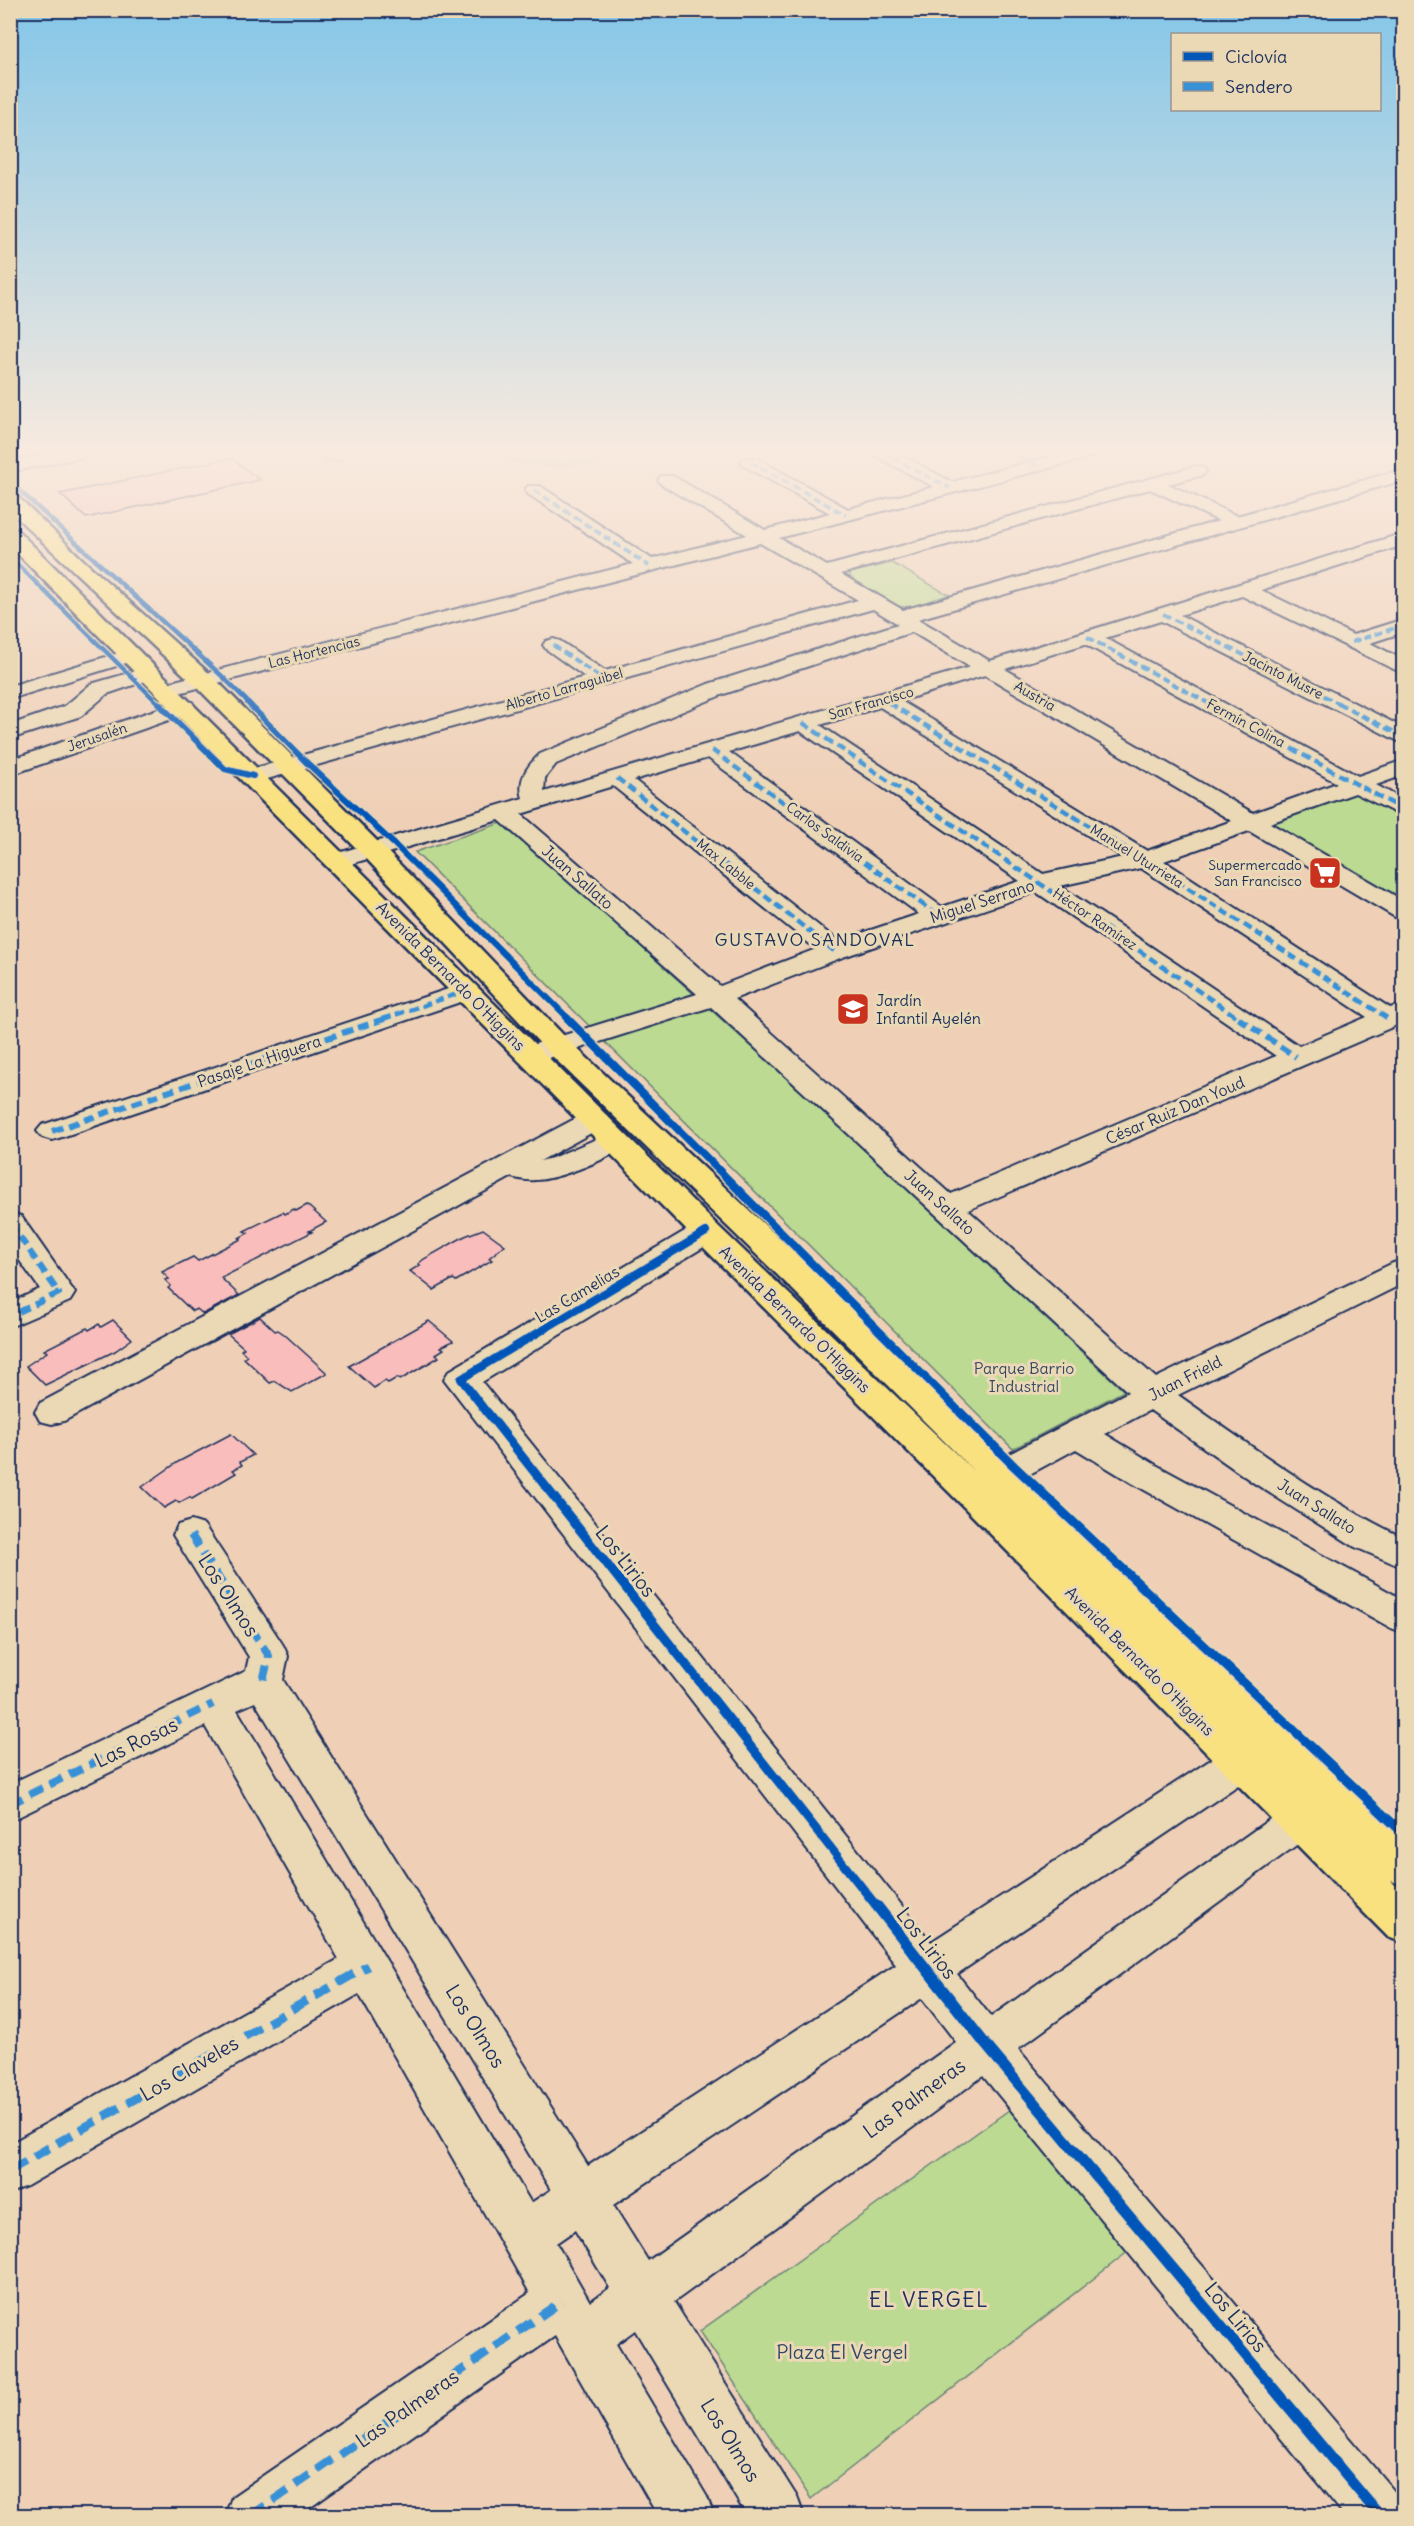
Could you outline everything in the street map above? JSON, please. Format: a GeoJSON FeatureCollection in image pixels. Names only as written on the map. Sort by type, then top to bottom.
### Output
{"type":"FeatureCollection","features":[{"type":"Feature","properties":{"kind":"main road","name":"Avenida Bernardo O'Higgins"},"geometry":{"type":"LineString","coordinates":[[46,570],[706,1232],[984,1482],[1257,1751],[1315,1809],[1404,1923]]}},
{"type":"Feature","properties":{"kind":"main road","name":"Avenida Bernardo O'Higgins"},"geometry":{"type":"LineString","coordinates":[[83,570],[204,681],[372,850],[559,1047],[805,1282],[984,1482]]}},
{"type":"Feature","properties":{"kind":"main road","name":"Avenida Bernardo O'Higgins"},"geometry":{"type":"LineString","coordinates":[[1315,1809],[1404,1866]]}},
{"type":"Feature","properties":{"kind":"street","name":"Las Hortencias"},"geometry":{"type":"LineString","coordinates":[[167,690],[634,570]]}},
{"type":"Feature","properties":{"kind":"street","name":"Austria"},"geometry":{"type":"LineString","coordinates":[[821,570],[1404,912]]}},
{"type":"Feature","properties":{"kind":"street"},"geometry":{"type":"LineString","coordinates":[[825,572],[833,570]]}},
{"type":"Feature","properties":{"kind":"street"},"geometry":{"type":"LineString","coordinates":[[536,802],[532,794],[532,779],[536,771],[548,759],[605,734],[743,680],[907,621],[1077,570]]}},
{"type":"Feature","properties":{"kind":"street","name":"San Francisco"},"geometry":{"type":"LineString","coordinates":[[337,861],[988,668],[1305,570]]}},
{"type":"Feature","properties":{"kind":"street"},"geometry":{"type":"LineString","coordinates":[[1244,589],[1404,668]]}},
{"type":"Feature","properties":{"kind":"street","name":"Alberto Larraguibel"},"geometry":{"type":"LineString","coordinates":[[253,776],[875,602]]}},
{"type":"Feature","properties":{"kind":"street","name":"Jacinto Musre"},"geometry":{"type":"LineString","coordinates":[[1163,614],[1404,737]]}},
{"type":"Feature","properties":{"kind":"street"},"geometry":{"type":"LineString","coordinates":[[1352,642],[1404,625]]}},
{"type":"Feature","properties":{"kind":"street","name":"Fermín Colina"},"geometry":{"type":"LineString","coordinates":[[1087,637],[1404,810]]}},
{"type":"Feature","properties":{"kind":"street"},"geometry":{"type":"LineString","coordinates":[[553,645],[601,678]]}},
{"type":"Feature","properties":{"kind":"street"},"geometry":{"type":"LineString","coordinates":[[10,693],[132,655]]}},
{"type":"Feature","properties":{"kind":"street"},"geometry":{"type":"LineString","coordinates":[[10,732],[73,711],[99,689],[167,690]]}},
{"type":"Feature","properties":{"kind":"street","name":"Jerusalén"},"geometry":{"type":"LineString","coordinates":[[10,768],[167,690]]}},
{"type":"Feature","properties":{"kind":"street","name":"Manuel Uturrieta"},"geometry":{"type":"LineString","coordinates":[[883,699],[1395,1015]]}},
{"type":"Feature","properties":{"kind":"street","name":"Héctor Ramírez"},"geometry":{"type":"LineString","coordinates":[[803,723],[1041,882],[1296,1058]]}},
{"type":"Feature","properties":{"kind":"street","name":"Carlos Saldivia"},"geometry":{"type":"LineString","coordinates":[[712,750],[937,915]]}},
{"type":"Feature","properties":{"kind":"street","name":"Miguel Serrano"},"geometry":{"type":"LineString","coordinates":[[529,1055],[716,997],[834,951],[1041,882],[1145,860],[1404,767]]}},
{"type":"Feature","properties":{"kind":"street","name":"Max Labble"},"geometry":{"type":"LineString","coordinates":[[617,778],[834,951]]}},
{"type":"Feature","properties":{"kind":"street","name":"Juan Sallato"},"geometry":{"type":"LineString","coordinates":[[504,812],[716,997],[1152,1394],[1266,1474],[1368,1537],[1404,1554]]}},
{"type":"Feature","properties":{"kind":"street","name":"Pasaje La Higuera"},"geometry":{"type":"LineString","coordinates":[[52,1131],[466,990]]}},
{"type":"Feature","properties":{"kind":"street","name":"César Ruiz Dan Youd"},"geometry":{"type":"LineString","coordinates":[[946,1208],[1395,1015]]}},
{"type":"Feature","properties":{"kind":"street"},"geometry":{"type":"LineString","coordinates":[[52,1412],[509,1166],[526,1172],[546,1171],[604,1130]]}},
{"type":"Feature","properties":{"kind":"street"},"geometry":{"type":"LineString","coordinates":[[10,1223],[59,1293],[10,1316]]}},
{"type":"Feature","properties":{"kind":"street","name":"Las Camelias"},"geometry":{"type":"LineString","coordinates":[[461,1379],[706,1232]]}},
{"type":"Feature","properties":{"kind":"street","name":"Juan Frield"},"geometry":{"type":"LineString","coordinates":[[984,1482],[1152,1394],[1404,1270]]}},
{"type":"Feature","properties":{"kind":"street","name":"Los Lirios"},"geometry":{"type":"LineString","coordinates":[[461,1379],[986,2045],[1380,2516]]}},
{"type":"Feature","properties":{"kind":"street"},"geometry":{"type":"LineString","coordinates":[[1078,1434],[1144,1474],[1404,1618]]}},
{"type":"Feature","properties":{"kind":"street","name":"Los Olmos"},"geometry":{"type":"LineString","coordinates":[[191,1535],[268,1656],[264,1681],[778,2516]]}},
{"type":"Feature","properties":{"kind":"street","name":"Las Rosas"},"geometry":{"type":"LineString","coordinates":[[10,1804],[264,1681]]}},
{"type":"Feature","properties":{"kind":"street"},"geometry":{"type":"LineString","coordinates":[[213,1704],[688,2516]]}},
{"type":"Feature","properties":{"kind":"street"},"geometry":{"type":"LineString","coordinates":[[525,2236],[1257,1751]]}},
{"type":"Feature","properties":{"kind":"street","name":"Las Palmeras"},"geometry":{"type":"LineString","coordinates":[[251,2516],[573,2319],[641,2296],[1315,1809]]}},
{"type":"Feature","properties":{"kind":"street","name":"Los Claveles"},"geometry":{"type":"LineString","coordinates":[[10,2170],[368,1966]]}},
{"type":"Feature","properties":{"kind":"green space"},"geometry":{"type":"Polygon","coordinates":[[[863,570],[904,570],[949,595],[914,606],[900,607],[850,578],[850,573],[863,570]]]}},
{"type":"Feature","properties":{"kind":"green space"},"geometry":{"type":"Polygon","coordinates":[[[1348,786],[1403,817],[1403,901],[1260,819],[1348,786]]]}},
{"type":"Feature","properties":{"kind":"green space","name":"Parque Barrio Industrial"},"geometry":{"type":"Polygon","coordinates":[[[504,822],[805,1095],[1124,1391],[1013,1449],[415,852],[504,822]]]}},
{"type":"Feature","properties":{"kind":"green space","name":"Plaza El Vergel"},"geometry":{"type":"Polygon","coordinates":[[[1016,2105],[1134,2247],[811,2499],[700,2331],[1016,2105]]]}},
{"type":"Feature","properties":{"kind":"building"},"geometry":{"type":"Polygon","coordinates":[[[307,1205],[326,1222],[309,1231],[312,1232],[221,1278],[239,1295],[203,1314],[197,1309],[192,1311],[168,1288],[171,1286],[165,1280],[169,1279],[162,1272],[193,1257],[198,1261],[241,1239],[239,1238],[248,1233],[244,1231],[283,1212],[285,1214],[294,1209],[296,1211],[307,1205]]]}},
{"type":"Feature","properties":{"kind":"building"},"geometry":{"type":"Polygon","coordinates":[[[483,1229],[505,1245],[489,1258],[492,1260],[456,1281],[453,1279],[434,1290],[410,1271],[420,1265],[418,1264],[424,1259],[465,1236],[483,1229]]]}},
{"type":"Feature","properties":{"kind":"building"},"geometry":{"type":"Polygon","coordinates":[[[260,1317],[275,1331],[278,1330],[284,1334],[327,1373],[292,1392],[275,1381],[270,1383],[244,1358],[247,1356],[241,1350],[244,1348],[228,1334],[260,1317]]]}},
{"type":"Feature","properties":{"kind":"building"},"geometry":{"type":"Polygon","coordinates":[[[113,1320],[132,1339],[115,1351],[45,1385],[26,1366],[47,1352],[44,1350],[87,1328],[89,1330],[99,1324],[101,1327],[113,1320]]]}},
{"type":"Feature","properties":{"kind":"building"},"geometry":{"type":"Polygon","coordinates":[[[429,1321],[453,1341],[441,1347],[444,1349],[436,1354],[439,1357],[400,1380],[397,1378],[388,1383],[385,1381],[374,1388],[349,1366],[429,1321]]]}},
{"type":"Feature","properties":{"kind":"building"},"geometry":{"type":"Polygon","coordinates":[[[231,1434],[253,1455],[240,1462],[242,1465],[233,1470],[236,1473],[192,1499],[190,1497],[179,1503],[176,1501],[164,1508],[142,1487],[178,1462],[231,1434]]]}},
{"type":"Feature","properties":{"kind":"marked path"},"geometry":{"type":"LineString","coordinates":[[1163,614],[1404,737]]}},
{"type":"Feature","properties":{"kind":"marked path"},"geometry":{"type":"LineString","coordinates":[[1352,642],[1404,625]]}},
{"type":"Feature","properties":{"kind":"marked path"},"geometry":{"type":"LineString","coordinates":[[1087,637],[1404,810]]}},
{"type":"Feature","properties":{"kind":"marked path"},"geometry":{"type":"LineString","coordinates":[[553,645],[601,678]]}},
{"type":"Feature","properties":{"kind":"marked path"},"geometry":{"type":"LineString","coordinates":[[883,699],[1145,860],[1387,1018]]}},
{"type":"Feature","properties":{"kind":"marked path"},"geometry":{"type":"LineString","coordinates":[[803,723],[1296,1057]]}},
{"type":"Feature","properties":{"kind":"marked path"},"geometry":{"type":"LineString","coordinates":[[712,750],[937,915]]}},
{"type":"Feature","properties":{"kind":"marked path"},"geometry":{"type":"LineString","coordinates":[[617,778],[834,951]]}},
{"type":"Feature","properties":{"kind":"marked path"},"geometry":{"type":"LineString","coordinates":[[52,1131],[466,991]]}},
{"type":"Feature","properties":{"kind":"marked path"},"geometry":{"type":"LineString","coordinates":[[10,1223],[59,1293],[10,1316]]}},
{"type":"Feature","properties":{"kind":"marked path"},"geometry":{"type":"LineString","coordinates":[[191,1535],[269,1656],[263,1681]]}},
{"type":"Feature","properties":{"kind":"marked path"},"geometry":{"type":"LineString","coordinates":[[10,1804],[213,1704]]}},
{"type":"Feature","properties":{"kind":"marked path"},"geometry":{"type":"LineString","coordinates":[[10,2170],[368,1966]]}},
{"type":"Feature","properties":{"kind":"marked path"},"geometry":{"type":"LineString","coordinates":[[251,2516],[562,2301]]}},
{"type":"Feature","properties":{"kind":"cycle path"},"geometry":{"type":"LineString","coordinates":[[23,570],[225,769],[253,776]]}},
{"type":"Feature","properties":{"kind":"cycle path"},"geometry":{"type":"LineString","coordinates":[[106,570],[222,676],[305,761],[394,844],[1014,1466],[1404,1834]]}},
{"type":"Feature","properties":{"kind":"cycle path"},"geometry":{"type":"LineString","coordinates":[[706,1232],[461,1379],[986,2045],[1380,2516]]}},
{"type":"Feature","properties":{"kind":"place","name":"Supermercado San Francisco"},"geometry":{"type":"Point","coordinates":[1325,873]}},
{"type":"Feature","properties":{"kind":"place","name":"Jardín Infantil Ayelén"},"geometry":{"type":"Point","coordinates":[853,1009]}},
{"type":"Feature","properties":{"kind":"district","name":"GUSTAVO SANDOVAL"},"geometry":{"type":"Point","coordinates":[815,939]}},
{"type":"Feature","properties":{"kind":"district","name":"EL VERGEL"},"geometry":{"type":"Point","coordinates":[929,2299]}}]}
